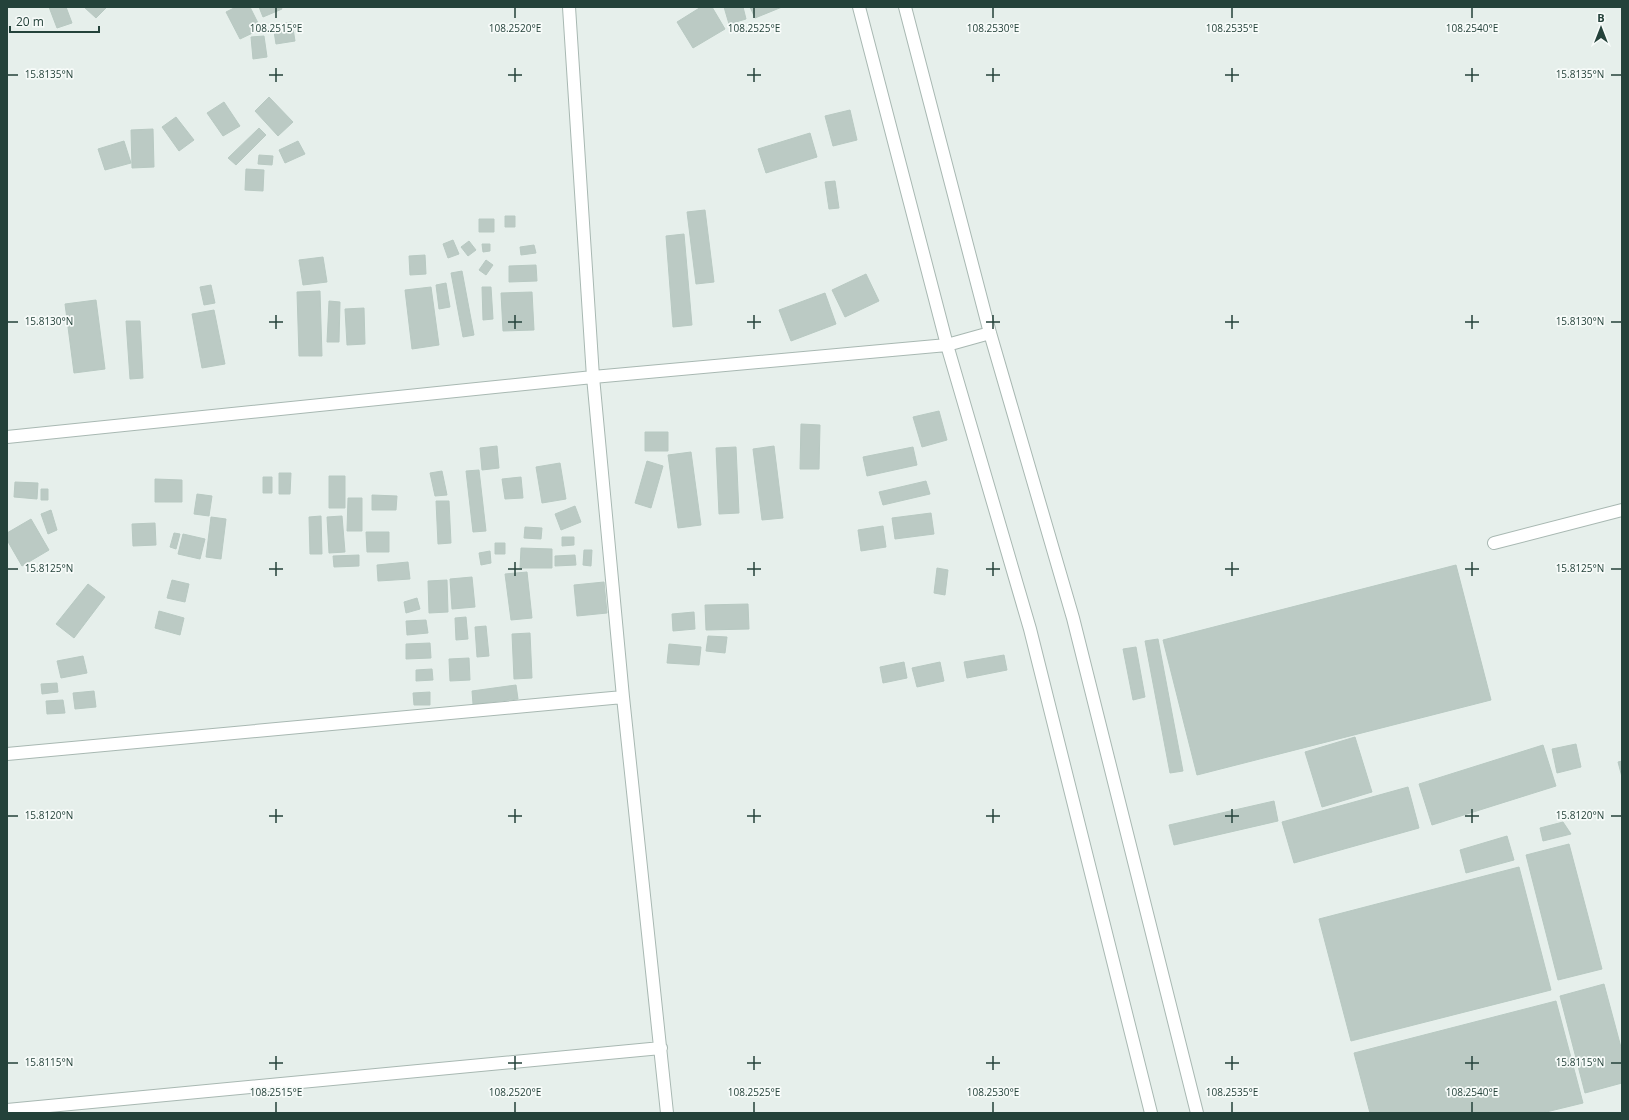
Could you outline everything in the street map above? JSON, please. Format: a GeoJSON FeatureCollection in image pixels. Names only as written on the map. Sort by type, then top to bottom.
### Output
{"type":"FeatureCollection","features":[{"type":"Feature","properties":{"kind":"street"},"geometry":{"type":"LineString","coordinates":[[569,7],[592,377],[623,697],[667,1113]]}},
{"type":"Feature","properties":{"kind":"street"},"geometry":{"type":"LineString","coordinates":[[859,7],[947,345],[1030,629],[1151,1113]]}},
{"type":"Feature","properties":{"kind":"street"},"geometry":{"type":"LineString","coordinates":[[905,7],[990,333],[1073,618],[1197,1113]]}},
{"type":"Feature","properties":{"kind":"street"},"geometry":{"type":"LineString","coordinates":[[7,437],[592,377],[947,345],[990,333]]}},
{"type":"Feature","properties":{"kind":"street"},"geometry":{"type":"LineString","coordinates":[[1494,543],[1622,510]]}},
{"type":"Feature","properties":{"kind":"street"},"geometry":{"type":"LineString","coordinates":[[7,754],[623,697]]}},
{"type":"Feature","properties":{"kind":"street"},"geometry":{"type":"LineString","coordinates":[[7,1110],[661,1048]]}},
{"type":"Feature","properties":{"kind":"building"},"geometry":{"type":"Polygon","coordinates":[[[49,7],[66,7],[72,23],[57,28],[49,7]]]}},
{"type":"Feature","properties":{"kind":"building"},"geometry":{"type":"Polygon","coordinates":[[[84,7],[107,7],[96,18],[84,7]]]}},
{"type":"Feature","properties":{"kind":"building"},"geometry":{"type":"Polygon","coordinates":[[[236,7],[250,7],[261,29],[240,39],[226,12],[236,7]]]}},
{"type":"Feature","properties":{"kind":"building"},"geometry":{"type":"Polygon","coordinates":[[[259,7],[281,7],[282,9],[263,17],[259,7]]]}},
{"type":"Feature","properties":{"kind":"building"},"geometry":{"type":"Polygon","coordinates":[[[701,7],[712,7],[725,29],[693,48],[677,22],[701,7]]]}},
{"type":"Feature","properties":{"kind":"building"},"geometry":{"type":"Polygon","coordinates":[[[724,7],[743,7],[746,19],[729,24],[724,7]]]}},
{"type":"Feature","properties":{"kind":"building"},"geometry":{"type":"Polygon","coordinates":[[[750,7],[782,7],[755,18],[750,7]]]}},
{"type":"Feature","properties":{"kind":"building"},"geometry":{"type":"Polygon","coordinates":[[[292,22],[295,41],[276,44],[273,25],[292,22]]]}},
{"type":"Feature","properties":{"kind":"building"},"geometry":{"type":"Polygon","coordinates":[[[264,36],[267,57],[253,59],[251,37],[264,36]]]}},
{"type":"Feature","properties":{"kind":"building"},"geometry":{"type":"Polygon","coordinates":[[[269,97],[293,122],[278,136],[255,111],[269,97]]]}},
{"type":"Feature","properties":{"kind":"building"},"geometry":{"type":"Polygon","coordinates":[[[224,102],[240,126],[223,136],[207,113],[224,102]]]}},
{"type":"Feature","properties":{"kind":"building"},"geometry":{"type":"Polygon","coordinates":[[[850,110],[857,140],[833,146],[825,116],[850,110]]]}},
{"type":"Feature","properties":{"kind":"building"},"geometry":{"type":"Polygon","coordinates":[[[176,117],[194,140],[179,151],[162,127],[176,117]]]}},
{"type":"Feature","properties":{"kind":"building"},"geometry":{"type":"Polygon","coordinates":[[[259,128],[266,135],[236,165],[228,158],[259,128]]]}},
{"type":"Feature","properties":{"kind":"building"},"geometry":{"type":"Polygon","coordinates":[[[153,129],[154,167],[132,168],[131,130],[153,129]]]}},
{"type":"Feature","properties":{"kind":"building"},"geometry":{"type":"Polygon","coordinates":[[[810,133],[817,157],[766,173],[758,149],[810,133]]]}},
{"type":"Feature","properties":{"kind":"building"},"geometry":{"type":"Polygon","coordinates":[[[124,141],[131,163],[105,170],[98,149],[124,141]]]}},
{"type":"Feature","properties":{"kind":"building"},"geometry":{"type":"Polygon","coordinates":[[[298,141],[305,154],[285,163],[279,150],[298,141]]]}},
{"type":"Feature","properties":{"kind":"building"},"geometry":{"type":"Polygon","coordinates":[[[259,155],[273,156],[272,165],[258,164],[259,155]]]}},
{"type":"Feature","properties":{"kind":"building"},"geometry":{"type":"Polygon","coordinates":[[[246,169],[264,170],[263,191],[245,190],[246,169]]]}},
{"type":"Feature","properties":{"kind":"building"},"geometry":{"type":"Polygon","coordinates":[[[835,181],[839,208],[829,209],[825,182],[835,181]]]}},
{"type":"Feature","properties":{"kind":"building"},"geometry":{"type":"Polygon","coordinates":[[[705,210],[714,282],[696,284],[687,212],[705,210]]]}},
{"type":"Feature","properties":{"kind":"building"},"geometry":{"type":"Polygon","coordinates":[[[505,216],[515,216],[515,227],[505,227],[505,216]]]}},
{"type":"Feature","properties":{"kind":"building"},"geometry":{"type":"Polygon","coordinates":[[[479,219],[494,219],[494,232],[479,232],[479,219]]]}},
{"type":"Feature","properties":{"kind":"building"},"geometry":{"type":"Polygon","coordinates":[[[684,234],[692,325],[673,327],[666,236],[684,234]]]}},
{"type":"Feature","properties":{"kind":"building"},"geometry":{"type":"Polygon","coordinates":[[[453,240],[459,254],[448,258],[443,244],[453,240]]]}},
{"type":"Feature","properties":{"kind":"building"},"geometry":{"type":"Polygon","coordinates":[[[469,241],[476,250],[468,256],[461,247],[469,241]]]}},
{"type":"Feature","properties":{"kind":"building"},"geometry":{"type":"Polygon","coordinates":[[[482,244],[490,244],[490,251],[483,252],[482,244]]]}},
{"type":"Feature","properties":{"kind":"building"},"geometry":{"type":"Polygon","coordinates":[[[534,245],[536,253],[521,255],[520,247],[534,245]]]}},
{"type":"Feature","properties":{"kind":"building"},"geometry":{"type":"Polygon","coordinates":[[[425,255],[426,274],[410,275],[409,256],[425,255]]]}},
{"type":"Feature","properties":{"kind":"building"},"geometry":{"type":"Polygon","coordinates":[[[323,257],[327,282],[303,285],[299,260],[323,257]]]}},
{"type":"Feature","properties":{"kind":"building"},"geometry":{"type":"Polygon","coordinates":[[[486,260],[493,265],[486,275],[479,270],[486,260]]]}},
{"type":"Feature","properties":{"kind":"building"},"geometry":{"type":"Polygon","coordinates":[[[536,265],[537,281],[509,282],[509,266],[536,265]]]}},
{"type":"Feature","properties":{"kind":"building"},"geometry":{"type":"Polygon","coordinates":[[[462,271],[474,335],[463,337],[451,273],[462,271]]]}},
{"type":"Feature","properties":{"kind":"building"},"geometry":{"type":"Polygon","coordinates":[[[866,274],[879,301],[845,317],[832,290],[866,274]]]}},
{"type":"Feature","properties":{"kind":"building"},"geometry":{"type":"Polygon","coordinates":[[[446,283],[450,307],[439,309],[436,285],[446,283]]]}},
{"type":"Feature","properties":{"kind":"building"},"geometry":{"type":"Polygon","coordinates":[[[211,285],[215,303],[204,305],[200,287],[211,285]]]}},
{"type":"Feature","properties":{"kind":"building"},"geometry":{"type":"Polygon","coordinates":[[[431,287],[439,345],[412,349],[405,290],[431,287]]]}},
{"type":"Feature","properties":{"kind":"building"},"geometry":{"type":"Polygon","coordinates":[[[482,287],[491,287],[493,319],[483,320],[482,287]]]}},
{"type":"Feature","properties":{"kind":"building"},"geometry":{"type":"Polygon","coordinates":[[[320,291],[322,356],[299,356],[297,292],[320,291]]]}},
{"type":"Feature","properties":{"kind":"building"},"geometry":{"type":"Polygon","coordinates":[[[532,292],[534,330],[503,331],[501,293],[532,292]]]}},
{"type":"Feature","properties":{"kind":"building"},"geometry":{"type":"Polygon","coordinates":[[[825,293],[836,324],[791,341],[779,310],[825,293]]]}},
{"type":"Feature","properties":{"kind":"building"},"geometry":{"type":"Polygon","coordinates":[[[96,300],[105,369],[74,373],[65,304],[96,300]]]}},
{"type":"Feature","properties":{"kind":"building"},"geometry":{"type":"Polygon","coordinates":[[[329,301],[340,302],[339,342],[327,342],[329,301]]]}},
{"type":"Feature","properties":{"kind":"building"},"geometry":{"type":"Polygon","coordinates":[[[364,308],[365,344],[347,345],[345,309],[364,308]]]}},
{"type":"Feature","properties":{"kind":"building"},"geometry":{"type":"Polygon","coordinates":[[[214,310],[225,364],[202,368],[192,314],[214,310]]]}},
{"type":"Feature","properties":{"kind":"building"},"geometry":{"type":"Polygon","coordinates":[[[126,321],[140,321],[143,378],[130,379],[126,321]]]}},
{"type":"Feature","properties":{"kind":"building"},"geometry":{"type":"Polygon","coordinates":[[[939,411],[947,440],[922,447],[913,417],[939,411]]]}},
{"type":"Feature","properties":{"kind":"building"},"geometry":{"type":"Polygon","coordinates":[[[801,424],[820,425],[819,469],[800,469],[801,424]]]}},
{"type":"Feature","properties":{"kind":"building"},"geometry":{"type":"Polygon","coordinates":[[[645,432],[668,432],[668,451],[645,451],[645,432]]]}},
{"type":"Feature","properties":{"kind":"building"},"geometry":{"type":"Polygon","coordinates":[[[497,446],[499,468],[482,470],[480,448],[497,446]]]}},
{"type":"Feature","properties":{"kind":"building"},"geometry":{"type":"Polygon","coordinates":[[[774,446],[783,518],[762,520],[753,449],[774,446]]]}},
{"type":"Feature","properties":{"kind":"building"},"geometry":{"type":"Polygon","coordinates":[[[736,447],[739,513],[719,514],[716,448],[736,447]]]}},
{"type":"Feature","properties":{"kind":"building"},"geometry":{"type":"Polygon","coordinates":[[[913,447],[917,465],[867,476],[863,457],[913,447]]]}},
{"type":"Feature","properties":{"kind":"building"},"geometry":{"type":"Polygon","coordinates":[[[691,452],[701,525],[678,528],[668,455],[691,452]]]}},
{"type":"Feature","properties":{"kind":"building"},"geometry":{"type":"Polygon","coordinates":[[[647,461],[663,466],[651,508],[635,503],[647,461]]]}},
{"type":"Feature","properties":{"kind":"building"},"geometry":{"type":"Polygon","coordinates":[[[560,463],[566,499],[542,503],[536,467],[560,463]]]}},
{"type":"Feature","properties":{"kind":"building"},"geometry":{"type":"Polygon","coordinates":[[[479,470],[486,531],[473,532],[466,471],[479,470]]]}},
{"type":"Feature","properties":{"kind":"building"},"geometry":{"type":"Polygon","coordinates":[[[442,471],[447,495],[435,496],[430,473],[442,471]]]}},
{"type":"Feature","properties":{"kind":"building"},"geometry":{"type":"Polygon","coordinates":[[[279,473],[291,473],[290,494],[279,494],[279,473]]]}},
{"type":"Feature","properties":{"kind":"building"},"geometry":{"type":"Polygon","coordinates":[[[329,476],[345,476],[345,508],[329,508],[329,476]]]}},
{"type":"Feature","properties":{"kind":"building"},"geometry":{"type":"Polygon","coordinates":[[[263,477],[272,477],[272,493],[263,493],[263,477]]]}},
{"type":"Feature","properties":{"kind":"building"},"geometry":{"type":"Polygon","coordinates":[[[521,477],[523,498],[505,499],[502,479],[521,477]]]}},
{"type":"Feature","properties":{"kind":"building"},"geometry":{"type":"Polygon","coordinates":[[[155,479],[182,480],[182,502],[155,502],[155,479]]]}},
{"type":"Feature","properties":{"kind":"building"},"geometry":{"type":"Polygon","coordinates":[[[926,481],[930,494],[883,505],[879,492],[926,481]]]}},
{"type":"Feature","properties":{"kind":"building"},"geometry":{"type":"Polygon","coordinates":[[[15,482],[38,483],[37,499],[14,497],[15,482]]]}},
{"type":"Feature","properties":{"kind":"building"},"geometry":{"type":"Polygon","coordinates":[[[41,489],[48,489],[48,500],[41,500],[41,489]]]}},
{"type":"Feature","properties":{"kind":"building"},"geometry":{"type":"Polygon","coordinates":[[[197,494],[212,496],[209,516],[194,514],[197,494]]]}},
{"type":"Feature","properties":{"kind":"building"},"geometry":{"type":"Polygon","coordinates":[[[372,495],[397,496],[396,510],[372,510],[372,495]]]}},
{"type":"Feature","properties":{"kind":"building"},"geometry":{"type":"Polygon","coordinates":[[[348,498],[362,498],[362,531],[347,531],[348,498]]]}},
{"type":"Feature","properties":{"kind":"building"},"geometry":{"type":"Polygon","coordinates":[[[436,501],[449,501],[451,543],[438,544],[436,501]]]}},
{"type":"Feature","properties":{"kind":"building"},"geometry":{"type":"Polygon","coordinates":[[[575,506],[581,522],[561,530],[555,514],[575,506]]]}},
{"type":"Feature","properties":{"kind":"building"},"geometry":{"type":"Polygon","coordinates":[[[51,510],[57,530],[48,534],[41,514],[51,510]]]}},
{"type":"Feature","properties":{"kind":"building"},"geometry":{"type":"Polygon","coordinates":[[[931,513],[934,534],[895,539],[892,518],[931,513]]]}},
{"type":"Feature","properties":{"kind":"building"},"geometry":{"type":"Polygon","coordinates":[[[321,516],[322,554],[310,554],[309,517],[321,516]]]}},
{"type":"Feature","properties":{"kind":"building"},"geometry":{"type":"Polygon","coordinates":[[[342,516],[345,552],[329,553],[327,517],[342,516]]]}},
{"type":"Feature","properties":{"kind":"building"},"geometry":{"type":"Polygon","coordinates":[[[211,517],[226,519],[221,559],[206,557],[211,517]]]}},
{"type":"Feature","properties":{"kind":"building"},"geometry":{"type":"Polygon","coordinates":[[[31,519],[49,550],[22,566],[7,540],[7,533],[31,519]]]}},
{"type":"Feature","properties":{"kind":"building"},"geometry":{"type":"Polygon","coordinates":[[[155,523],[156,545],[133,546],[132,524],[155,523]]]}},
{"type":"Feature","properties":{"kind":"building"},"geometry":{"type":"Polygon","coordinates":[[[883,526],[886,547],[861,551],[858,530],[883,526]]]}},
{"type":"Feature","properties":{"kind":"building"},"geometry":{"type":"Polygon","coordinates":[[[525,527],[542,528],[541,539],[524,538],[525,527]]]}},
{"type":"Feature","properties":{"kind":"building"},"geometry":{"type":"Polygon","coordinates":[[[366,532],[389,532],[389,552],[367,552],[366,532]]]}},
{"type":"Feature","properties":{"kind":"building"},"geometry":{"type":"Polygon","coordinates":[[[174,533],[180,534],[176,549],[170,547],[174,533]]]}},
{"type":"Feature","properties":{"kind":"building"},"geometry":{"type":"Polygon","coordinates":[[[183,534],[205,539],[200,559],[178,554],[183,534]]]}},
{"type":"Feature","properties":{"kind":"building"},"geometry":{"type":"Polygon","coordinates":[[[562,537],[574,537],[574,545],[562,546],[562,537]]]}},
{"type":"Feature","properties":{"kind":"building"},"geometry":{"type":"Polygon","coordinates":[[[495,543],[505,543],[505,554],[495,554],[495,543]]]}},
{"type":"Feature","properties":{"kind":"building"},"geometry":{"type":"Polygon","coordinates":[[[521,548],[552,549],[552,568],[520,568],[521,548]]]}},
{"type":"Feature","properties":{"kind":"building"},"geometry":{"type":"Polygon","coordinates":[[[584,550],[592,550],[591,566],[583,565],[584,550]]]}},
{"type":"Feature","properties":{"kind":"building"},"geometry":{"type":"Polygon","coordinates":[[[490,551],[491,563],[481,565],[479,553],[490,551]]]}},
{"type":"Feature","properties":{"kind":"building"},"geometry":{"type":"Polygon","coordinates":[[[359,555],[359,566],[334,567],[333,556],[359,555]]]}},
{"type":"Feature","properties":{"kind":"building"},"geometry":{"type":"Polygon","coordinates":[[[575,555],[576,565],[555,566],[555,556],[575,555]]]}},
{"type":"Feature","properties":{"kind":"building"},"geometry":{"type":"Polygon","coordinates":[[[408,562],[410,579],[378,581],[377,565],[408,562]]]}},
{"type":"Feature","properties":{"kind":"building"},"geometry":{"type":"Polygon","coordinates":[[[1456,565],[1491,700],[1197,775],[1163,640],[1456,565]]]}},
{"type":"Feature","properties":{"kind":"building"},"geometry":{"type":"Polygon","coordinates":[[[937,568],[948,570],[945,595],[934,593],[937,568]]]}},
{"type":"Feature","properties":{"kind":"building"},"geometry":{"type":"Polygon","coordinates":[[[527,572],[532,618],[511,620],[505,574],[527,572]]]}},
{"type":"Feature","properties":{"kind":"building"},"geometry":{"type":"Polygon","coordinates":[[[472,577],[475,607],[452,609],[450,579],[472,577]]]}},
{"type":"Feature","properties":{"kind":"building"},"geometry":{"type":"Polygon","coordinates":[[[172,580],[189,584],[185,602],[167,598],[172,580]]]}},
{"type":"Feature","properties":{"kind":"building"},"geometry":{"type":"Polygon","coordinates":[[[447,580],[448,612],[429,613],[428,581],[447,580]]]}},
{"type":"Feature","properties":{"kind":"building"},"geometry":{"type":"Polygon","coordinates":[[[604,582],[607,613],[577,616],[574,585],[604,582]]]}},
{"type":"Feature","properties":{"kind":"building"},"geometry":{"type":"Polygon","coordinates":[[[88,584],[105,597],[74,638],[56,624],[88,584]]]}},
{"type":"Feature","properties":{"kind":"building"},"geometry":{"type":"Polygon","coordinates":[[[417,598],[420,609],[406,613],[404,602],[417,598]]]}},
{"type":"Feature","properties":{"kind":"building"},"geometry":{"type":"Polygon","coordinates":[[[748,604],[749,629],[706,630],[705,605],[748,604]]]}},
{"type":"Feature","properties":{"kind":"building"},"geometry":{"type":"Polygon","coordinates":[[[159,611],[184,618],[180,635],[155,628],[159,611]]]}},
{"type":"Feature","properties":{"kind":"building"},"geometry":{"type":"Polygon","coordinates":[[[694,612],[695,629],[673,631],[672,614],[694,612]]]}},
{"type":"Feature","properties":{"kind":"building"},"geometry":{"type":"Polygon","coordinates":[[[466,617],[468,639],[456,640],[455,618],[466,617]]]}},
{"type":"Feature","properties":{"kind":"building"},"geometry":{"type":"Polygon","coordinates":[[[426,620],[428,633],[407,635],[406,621],[426,620]]]}},
{"type":"Feature","properties":{"kind":"building"},"geometry":{"type":"Polygon","coordinates":[[[486,626],[489,656],[477,657],[475,627],[486,626]]]}},
{"type":"Feature","properties":{"kind":"building"},"geometry":{"type":"Polygon","coordinates":[[[530,633],[532,678],[514,679],[512,634],[530,633]]]}},
{"type":"Feature","properties":{"kind":"building"},"geometry":{"type":"Polygon","coordinates":[[[708,636],[727,637],[725,653],[706,651],[708,636]]]}},
{"type":"Feature","properties":{"kind":"building"},"geometry":{"type":"Polygon","coordinates":[[[1158,639],[1183,771],[1170,773],[1145,641],[1158,639]]]}},
{"type":"Feature","properties":{"kind":"building"},"geometry":{"type":"Polygon","coordinates":[[[430,643],[431,658],[406,659],[406,644],[430,643]]]}},
{"type":"Feature","properties":{"kind":"building"},"geometry":{"type":"Polygon","coordinates":[[[669,644],[701,647],[699,665],[667,663],[669,644]]]}},
{"type":"Feature","properties":{"kind":"building"},"geometry":{"type":"Polygon","coordinates":[[[1136,647],[1145,697],[1133,700],[1123,649],[1136,647]]]}},
{"type":"Feature","properties":{"kind":"building"},"geometry":{"type":"Polygon","coordinates":[[[1004,655],[1007,670],[967,678],[964,662],[1004,655]]]}},
{"type":"Feature","properties":{"kind":"building"},"geometry":{"type":"Polygon","coordinates":[[[83,656],[87,673],[61,678],[57,661],[83,656]]]}},
{"type":"Feature","properties":{"kind":"building"},"geometry":{"type":"Polygon","coordinates":[[[469,658],[470,680],[450,681],[449,659],[469,658]]]}},
{"type":"Feature","properties":{"kind":"building"},"geometry":{"type":"Polygon","coordinates":[[[904,662],[907,678],[883,683],[880,667],[904,662]]]}},
{"type":"Feature","properties":{"kind":"building"},"geometry":{"type":"Polygon","coordinates":[[[940,662],[944,681],[917,687],[912,668],[940,662]]]}},
{"type":"Feature","properties":{"kind":"building"},"geometry":{"type":"Polygon","coordinates":[[[432,669],[433,680],[416,681],[416,670],[432,669]]]}},
{"type":"Feature","properties":{"kind":"building"},"geometry":{"type":"Polygon","coordinates":[[[57,683],[58,692],[42,694],[41,684],[57,683]]]}},
{"type":"Feature","properties":{"kind":"building"},"geometry":{"type":"Polygon","coordinates":[[[516,685],[518,699],[473,704],[472,691],[516,685]]]}},
{"type":"Feature","properties":{"kind":"building"},"geometry":{"type":"Polygon","coordinates":[[[94,691],[96,707],[75,709],[73,693],[94,691]]]}},
{"type":"Feature","properties":{"kind":"building"},"geometry":{"type":"Polygon","coordinates":[[[430,692],[430,705],[414,705],[413,693],[430,692]]]}},
{"type":"Feature","properties":{"kind":"building"},"geometry":{"type":"Polygon","coordinates":[[[63,700],[65,713],[47,714],[46,701],[63,700]]]}},
{"type":"Feature","properties":{"kind":"building"},"geometry":{"type":"Polygon","coordinates":[[[1355,737],[1372,792],[1322,807],[1305,752],[1355,737]]]}},
{"type":"Feature","properties":{"kind":"building"},"geometry":{"type":"Polygon","coordinates":[[[1576,744],[1581,767],[1557,773],[1552,749],[1576,744]]]}},
{"type":"Feature","properties":{"kind":"building"},"geometry":{"type":"Polygon","coordinates":[[[1543,745],[1556,786],[1432,825],[1419,784],[1543,745]]]}},
{"type":"Feature","properties":{"kind":"building"},"geometry":{"type":"Polygon","coordinates":[[[1622,761],[1622,777],[1618,762],[1622,761]]]}},
{"type":"Feature","properties":{"kind":"building"},"geometry":{"type":"Polygon","coordinates":[[[1408,787],[1419,828],[1294,863],[1282,822],[1408,787]]]}},
{"type":"Feature","properties":{"kind":"building"},"geometry":{"type":"Polygon","coordinates":[[[1274,801],[1278,821],[1174,845],[1169,825],[1274,801]]]}},
{"type":"Feature","properties":{"kind":"building"},"geometry":{"type":"Polygon","coordinates":[[[1563,822],[1571,834],[1543,841],[1540,828],[1563,822]]]}},
{"type":"Feature","properties":{"kind":"building"},"geometry":{"type":"Polygon","coordinates":[[[1507,836],[1514,860],[1466,873],[1460,850],[1507,836]]]}},
{"type":"Feature","properties":{"kind":"building"},"geometry":{"type":"Polygon","coordinates":[[[1569,844],[1602,969],[1558,980],[1526,855],[1569,844]]]}},
{"type":"Feature","properties":{"kind":"building"},"geometry":{"type":"Polygon","coordinates":[[[1519,867],[1551,990],[1351,1041],[1319,919],[1519,867]]]}},
{"type":"Feature","properties":{"kind":"building"},"geometry":{"type":"Polygon","coordinates":[[[1604,984],[1622,1051],[1622,1083],[1585,1093],[1560,996],[1604,984]]]}},
{"type":"Feature","properties":{"kind":"building"},"geometry":{"type":"Polygon","coordinates":[[[1556,1001],[1583,1103],[1542,1113],[1370,1113],[1354,1053],[1556,1001]]]}}]}
